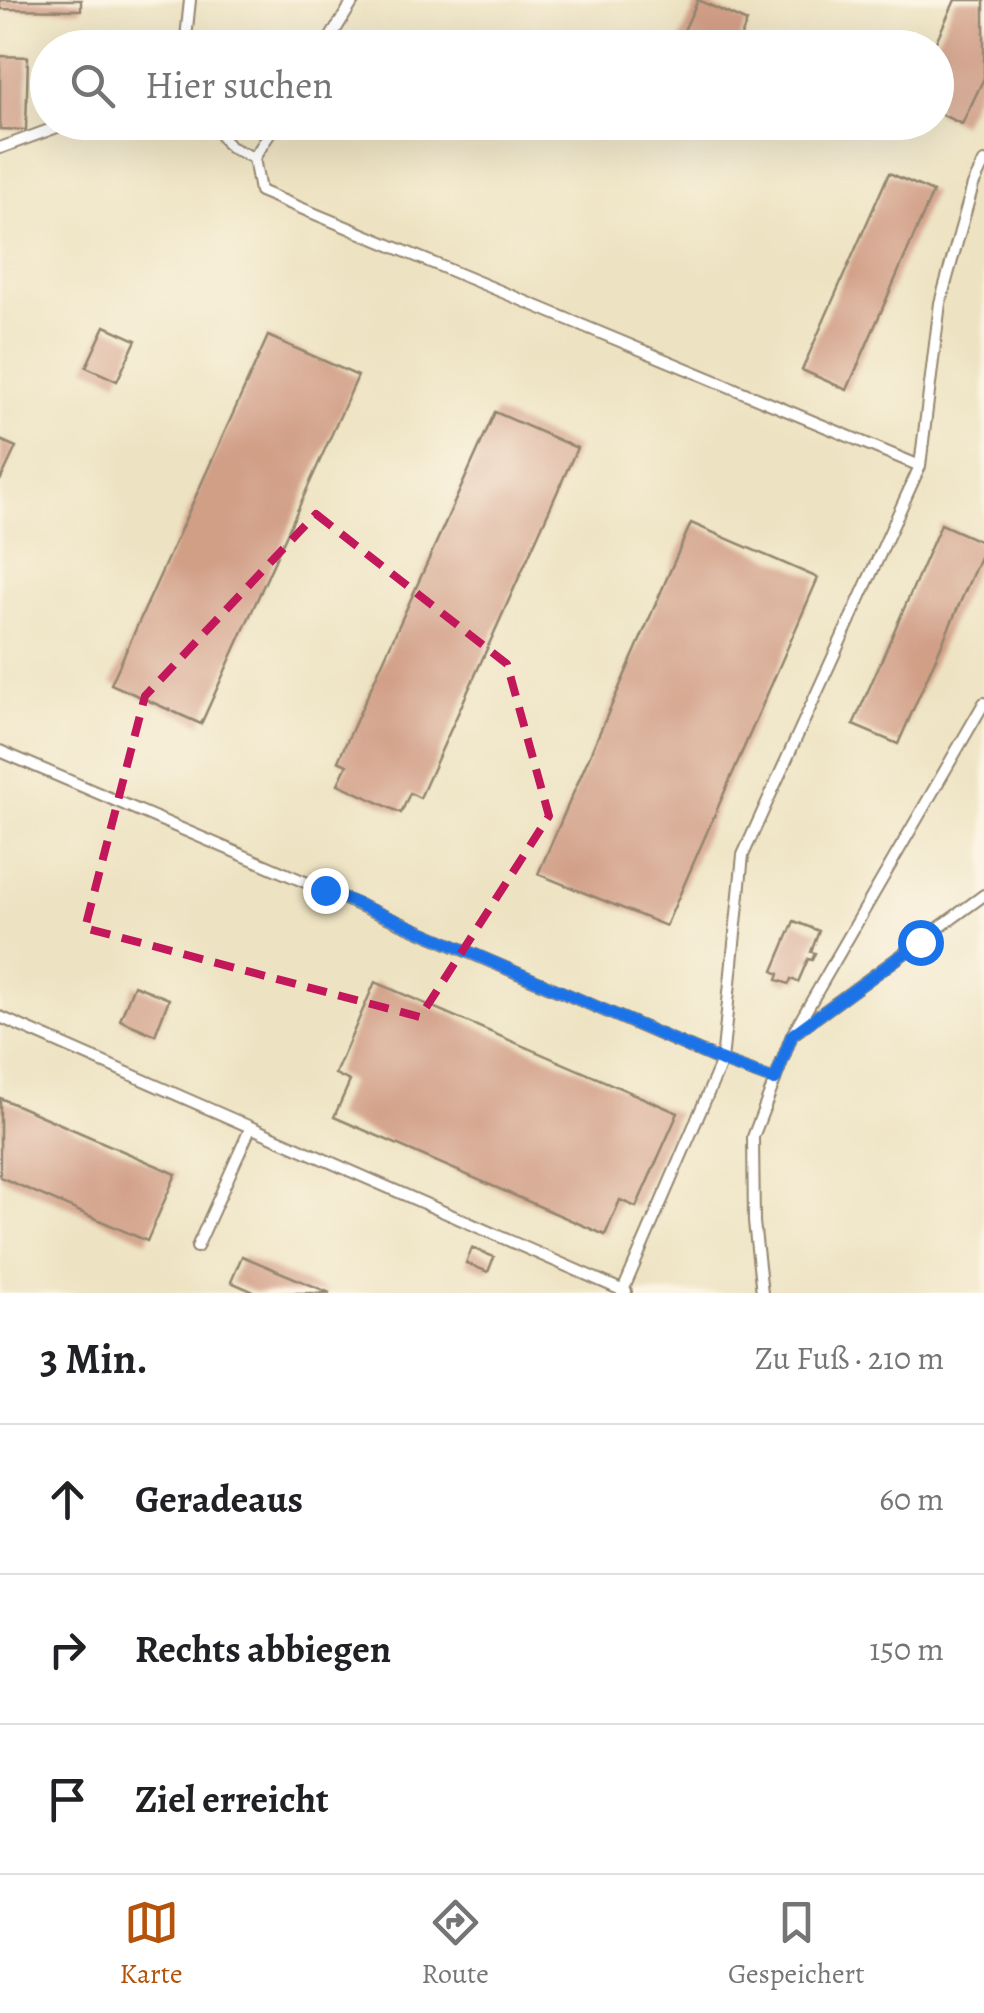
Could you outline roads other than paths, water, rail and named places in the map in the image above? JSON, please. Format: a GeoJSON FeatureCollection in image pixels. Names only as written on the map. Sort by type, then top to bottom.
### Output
{"type":"FeatureCollection","features":[{"type":"Feature","properties":{"kind":"lane"},"geometry":{"type":"LineString","coordinates":[[187,30],[190,0]]}},
{"type":"Feature","properties":{"kind":"lane"},"geometry":{"type":"LineString","coordinates":[[335,30],[354,0]]}},
{"type":"Feature","properties":{"kind":"lane"},"geometry":{"type":"LineString","coordinates":[[0,148],[30,137]]}},
{"type":"Feature","properties":{"kind":"lane"},"geometry":{"type":"LineString","coordinates":[[225,140],[230,147],[254,158]]}},
{"type":"Feature","properties":{"kind":"lane"},"geometry":{"type":"LineString","coordinates":[[265,140],[254,158],[260,191],[920,466]]}},
{"type":"Feature","properties":{"kind":"lane"},"geometry":{"type":"LineString","coordinates":[[0,1017],[625,1292],[722,1061],[743,855],[920,466],[940,303],[973,184],[984,162]]}},
{"type":"Feature","properties":{"kind":"lane"},"geometry":{"type":"LineString","coordinates":[[762,1293],[754,1222],[753,1137],[792,1035],[984,703]]}},
{"type":"Feature","properties":{"kind":"lane"},"geometry":{"type":"LineString","coordinates":[[0,751],[722,1061],[775,1080]]}},
{"type":"Feature","properties":{"kind":"lane"},"geometry":{"type":"LineString","coordinates":[[792,1035],[984,895]]}},
{"type":"Feature","properties":{"kind":"lane"},"geometry":{"type":"LineString","coordinates":[[197,1247],[250,1129]]}}]}
